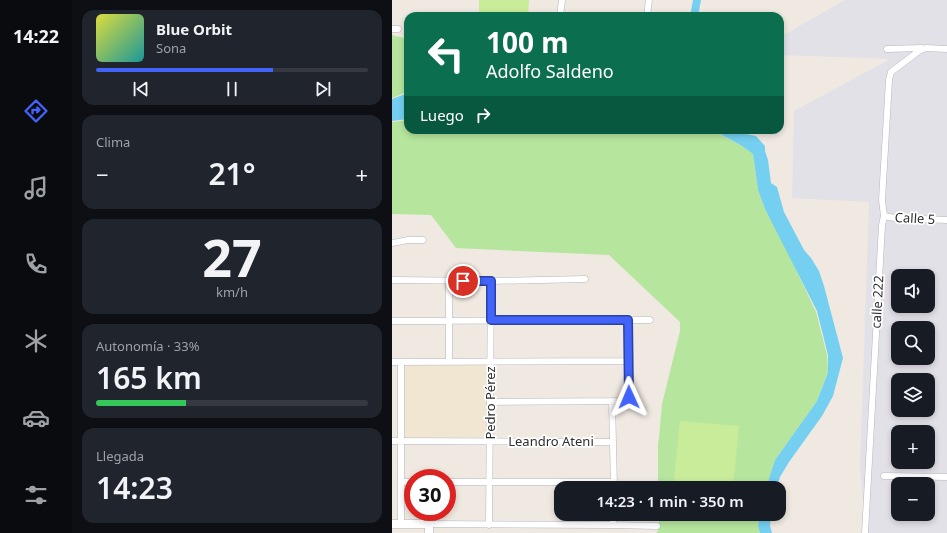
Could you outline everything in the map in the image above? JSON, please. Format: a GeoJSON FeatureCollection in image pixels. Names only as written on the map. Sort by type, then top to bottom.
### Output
{"type":"FeatureCollection","features":[{"type":"Feature","properties":{"kind":"street"},"geometry":{"type":"LineString","coordinates":[[560,12],[562,0]]}},
{"type":"Feature","properties":{"kind":"street"},"geometry":{"type":"LineString","coordinates":[[648,12],[649,0]]}},
{"type":"Feature","properties":{"kind":"street","name":"calle 222"},"geometry":{"type":"LineString","coordinates":[[865,533],[882,225],[884,216],[882,200],[889,80],[891,72],[919,51],[926,48]]}},
{"type":"Feature","properties":{"kind":"street"},"geometry":{"type":"LineString","coordinates":[[887,49],[947,49]]}},
{"type":"Feature","properties":{"kind":"street","name":"Calle 5"},"geometry":{"type":"LineString","coordinates":[[884,216],[895,218],[947,220]]}},
{"type":"Feature","properties":{"kind":"street"},"geometry":{"type":"LineString","coordinates":[[392,243],[408,240],[424,240]]}},
{"type":"Feature","properties":{"kind":"street"},"geometry":{"type":"LineString","coordinates":[[392,280],[585,280]]}},
{"type":"Feature","properties":{"kind":"street"},"geometry":{"type":"LineString","coordinates":[[449,281],[449,362]]}},
{"type":"Feature","properties":{"kind":"street","name":"Pedro Pérez"},"geometry":{"type":"LineString","coordinates":[[489,525],[491,281]]}},
{"type":"Feature","properties":{"kind":"street"},"geometry":{"type":"LineString","coordinates":[[490,402],[612,402],[629,400],[628,320]]}},
{"type":"Feature","properties":{"kind":"street"},"geometry":{"type":"LineString","coordinates":[[392,321],[650,320]]}},
{"type":"Feature","properties":{"kind":"street"},"geometry":{"type":"LineString","coordinates":[[392,362],[629,362]]}},
{"type":"Feature","properties":{"kind":"street"},"geometry":{"type":"LineString","coordinates":[[401,362],[401,524]]}},
{"type":"Feature","properties":{"kind":"street"},"geometry":{"type":"LineString","coordinates":[[612,402],[614,481]]}},
{"type":"Feature","properties":{"kind":"street","name":"Leandro Ateni"},"geometry":{"type":"LineString","coordinates":[[392,441],[613,442]]}},
{"type":"Feature","properties":{"kind":"street"},"geometry":{"type":"LineString","coordinates":[[884,476],[947,477]]}},
{"type":"Feature","properties":{"kind":"street"},"geometry":{"type":"LineString","coordinates":[[456,482],[554,484]]}},
{"type":"Feature","properties":{"kind":"street"},"geometry":{"type":"LineString","coordinates":[[613,521],[613,525]]}},
{"type":"Feature","properties":{"kind":"street"},"geometry":{"type":"LineString","coordinates":[[392,524],[401,524],[429,529],[489,525],[658,526]]}},
{"type":"Feature","properties":{"kind":"shaded area"},"geometry":{"type":"Polygon","coordinates":[[[845,0],[947,0],[947,533],[866,533],[860,467],[869,202],[792,198],[794,111],[890,59],[784,55],[784,35],[845,0]]]}},
{"type":"Feature","properties":{"kind":"shaded area"},"geometry":{"type":"Polygon","coordinates":[[[404,364],[486,365],[486,437],[404,438],[404,364]]]}},
{"type":"Feature","properties":{"kind":"green space"},"geometry":{"type":"Polygon","coordinates":[[[479,0],[529,0],[528,12],[479,12],[479,0]]]}},
{"type":"Feature","properties":{"kind":"green space"},"geometry":{"type":"Polygon","coordinates":[[[392,35],[404,38],[404,93],[392,98],[392,35]]]}},
{"type":"Feature","properties":{"kind":"green space"},"geometry":{"type":"Polygon","coordinates":[[[404,120],[404,134],[720,134],[742,146],[753,154],[758,190],[765,209],[782,240],[816,312],[827,355],[828,371],[817,401],[775,460],[768,481],[658,481],[658,443],[662,404],[680,331],[680,322],[609,255],[456,248],[431,215],[392,214],[392,122],[404,120]]]}},
{"type":"Feature","properties":{"kind":"green space"},"geometry":{"type":"Polygon","coordinates":[[[680,421],[739,426],[734,481],[674,481],[680,421]]]}},
{"type":"Feature","properties":{"kind":"green space"},"geometry":{"type":"Polygon","coordinates":[[[659,521],[759,521],[758,526],[760,533],[657,533],[659,521]]]}},
{"type":"Feature","properties":{"kind":"water"},"geometry":{"type":"Polygon","coordinates":[[[693,0],[701,0],[699,12],[691,12],[693,0]]]}},
{"type":"Feature","properties":{"kind":"water"},"geometry":{"type":"Polygon","coordinates":[[[404,94],[404,120],[392,121],[392,99],[404,94]]]}},
{"type":"Feature","properties":{"kind":"water"},"geometry":{"type":"Polygon","coordinates":[[[720,134],[746,134],[756,136],[765,146],[771,183],[777,187],[784,212],[804,250],[819,271],[843,358],[833,396],[822,416],[789,462],[779,481],[768,481],[775,460],[817,401],[828,372],[828,355],[817,311],[765,209],[758,190],[753,154],[720,134]]]}},
{"type":"Feature","properties":{"kind":"water"},"geometry":{"type":"Polygon","coordinates":[[[759,521],[770,521],[772,533],[760,533],[758,526],[759,521]]]}},
{"type":"Feature","properties":{"kind":"route"},"geometry":{"type":"LineString","coordinates":[[463,281],[491,281],[491,320],[628,320],[629,397]]}}]}
